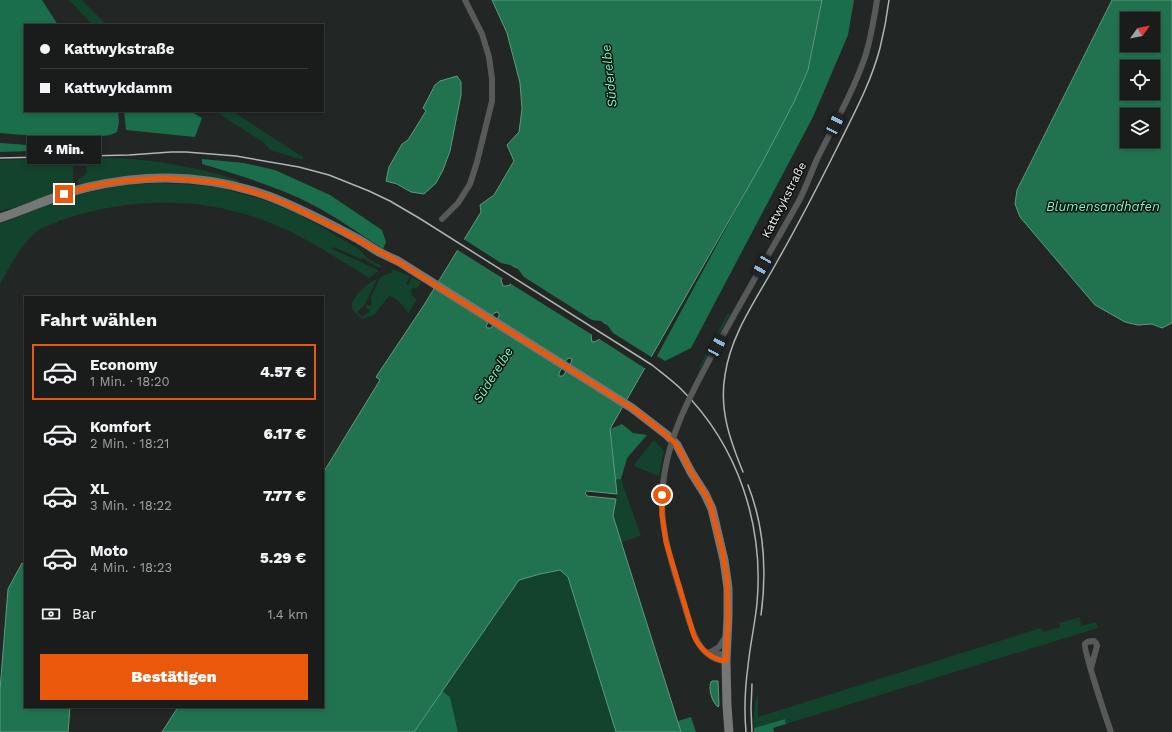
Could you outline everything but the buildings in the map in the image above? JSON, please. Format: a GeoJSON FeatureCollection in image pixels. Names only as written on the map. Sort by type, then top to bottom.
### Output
{"type":"FeatureCollection","features":[{"type":"Feature","properties":{"kind":"main road"},"geometry":{"type":"LineString","coordinates":[[0,218],[64,194],[107,183],[135,179],[178,178],[235,186],[289,205],[359,240],[400,263],[626,404],[663,434],[691,472],[714,521],[722,550],[727,579],[728,633],[726,661],[729,732]]}},
{"type":"Feature","properties":{"kind":"street"},"geometry":{"type":"LineString","coordinates":[[442,219],[458,203],[470,184],[492,101],[492,80],[489,57],[482,34],[465,0]]}},
{"type":"Feature","properties":{"kind":"street","name":"Kattwykstraße"},"geometry":{"type":"LineString","coordinates":[[726,661],[721,661],[710,656],[709,652],[701,648],[696,640],[666,542],[662,515],[663,483],[669,451],[677,425],[690,398],[732,319],[799,201],[814,165],[852,88],[863,61],[877,0]]}},
{"type":"Feature","properties":{"kind":"street"},"geometry":{"type":"LineString","coordinates":[[709,652],[719,647],[728,633]]}},
{"type":"Feature","properties":{"kind":"street"},"geometry":{"type":"LineString","coordinates":[[1091,668],[1110,732]]}},
{"type":"Feature","properties":{"kind":"shaded area"},"geometry":{"type":"Polygon","coordinates":[[[0,0],[42,0],[57,24],[24,24],[24,112],[118,112],[119,123],[117,132],[96,137],[42,136],[0,133],[0,0]]]}},
{"type":"Feature","properties":{"kind":"shaded area"},"geometry":{"type":"Polygon","coordinates":[[[69,0],[82,0],[106,24],[92,24],[69,0]]]}},
{"type":"Feature","properties":{"kind":"shaded area"},"geometry":{"type":"Polygon","coordinates":[[[822,0],[854,0],[848,35],[813,117],[691,348],[665,361],[657,356],[794,102],[808,70],[822,0]]]}},
{"type":"Feature","properties":{"kind":"shaded area"},"geometry":{"type":"Polygon","coordinates":[[[124,112],[192,112],[202,118],[195,137],[126,130],[124,112]]]}},
{"type":"Feature","properties":{"kind":"shaded area"},"geometry":{"type":"Polygon","coordinates":[[[217,112],[234,112],[303,157],[303,160],[270,150],[264,143],[217,112]]]}},
{"type":"Feature","properties":{"kind":"shaded area"},"geometry":{"type":"Polygon","coordinates":[[[0,143],[65,146],[65,150],[0,152],[0,143]]]}},
{"type":"Feature","properties":{"kind":"shaded area"},"geometry":{"type":"Polygon","coordinates":[[[119,158],[152,161],[174,164],[238,180],[237,184],[222,180],[81,184],[78,183],[78,180],[87,173],[86,166],[73,166],[73,184],[71,187],[23,205],[0,211],[0,160],[119,158]]]}},
{"type":"Feature","properties":{"kind":"shaded area"},"geometry":{"type":"Polygon","coordinates":[[[202,159],[244,163],[275,170],[330,195],[382,230],[386,242],[383,249],[310,203],[239,175],[202,164],[202,159]]]}},
{"type":"Feature","properties":{"kind":"shaded area"},"geometry":{"type":"Polygon","coordinates":[[[156,183],[209,186],[264,200],[296,213],[324,228],[360,250],[367,258],[383,267],[378,267],[363,258],[361,259],[333,247],[332,249],[378,271],[369,278],[334,256],[271,223],[244,214],[218,208],[165,202],[112,207],[58,221],[45,227],[36,233],[24,245],[0,284],[0,224],[75,196],[112,187],[156,183]]]}},
{"type":"Feature","properties":{"kind":"shaded area"},"geometry":{"type":"Polygon","coordinates":[[[392,269],[410,276],[406,284],[408,285],[412,277],[421,282],[417,289],[413,288],[411,290],[412,296],[417,299],[408,314],[400,303],[389,296],[374,315],[362,319],[352,307],[354,299],[365,286],[377,279],[364,306],[357,312],[362,317],[370,311],[366,309],[367,304],[370,306],[372,304],[372,300],[370,299],[380,278],[392,272],[392,269]]]}},
{"type":"Feature","properties":{"kind":"shaded area"},"geometry":{"type":"Polygon","coordinates":[[[728,313],[730,314],[702,366],[698,370],[688,388],[728,313]]]}},
{"type":"Feature","properties":{"kind":"shaded area"},"geometry":{"type":"Polygon","coordinates":[[[622,424],[633,433],[647,435],[627,458],[621,479],[615,480],[610,429],[622,424]]]}},
{"type":"Feature","properties":{"kind":"shaded area"},"geometry":{"type":"Polygon","coordinates":[[[654,440],[664,451],[659,476],[634,466],[654,440]]]}},
{"type":"Feature","properties":{"kind":"shaded area"},"geometry":{"type":"Polygon","coordinates":[[[621,479],[641,536],[621,542],[613,516],[617,494],[615,480],[621,479]]]}},
{"type":"Feature","properties":{"kind":"shaded area"},"geometry":{"type":"Polygon","coordinates":[[[561,570],[568,577],[616,732],[458,732],[450,697],[442,691],[519,580],[561,570]]]}},
{"type":"Feature","properties":{"kind":"shaded area"},"geometry":{"type":"Polygon","coordinates":[[[1080,617],[1081,626],[1096,622],[1098,628],[786,724],[785,719],[754,728],[754,710],[758,693],[758,717],[1041,628],[1043,632],[1060,627],[1059,623],[1080,617]]]}},
{"type":"Feature","properties":{"kind":"shaded area"},"geometry":{"type":"Polygon","coordinates":[[[442,691],[450,697],[458,732],[414,732],[442,691]]]}},
{"type":"Feature","properties":{"kind":"shaded area"},"geometry":{"type":"Polygon","coordinates":[[[691,717],[696,732],[681,732],[678,721],[691,717]]]}},
{"type":"Feature","properties":{"kind":"shaded area"},"geometry":{"type":"Polygon","coordinates":[[[785,719],[786,724],[773,728],[774,732],[754,732],[754,728],[785,719]]]}},
{"type":"Feature","properties":{"kind":"water","name":"Süderelbe"},"geometry":{"type":"Polygon","coordinates":[[[492,0],[822,0],[808,70],[794,102],[762,163],[610,429],[617,494],[587,491],[585,493],[587,496],[616,499],[613,516],[681,732],[616,732],[568,577],[560,570],[519,580],[414,732],[162,732],[177,708],[324,708],[324,471],[380,380],[376,377],[424,305],[481,212],[480,205],[494,195],[514,161],[507,145],[519,132],[522,109],[520,83],[507,33],[492,0]],[[512,266],[501,280],[503,286],[510,285],[517,269],[512,266]],[[494,313],[486,326],[487,328],[491,328],[499,316],[499,313],[494,313]],[[601,323],[591,335],[592,342],[598,340],[603,335],[605,323],[601,323]],[[569,358],[559,373],[559,376],[563,376],[571,363],[572,359],[569,358]]]}},
{"type":"Feature","properties":{"kind":"water","name":"Blumensandhafen"},"geometry":{"type":"Polygon","coordinates":[[[1112,0],[1172,0],[1172,323],[1162,328],[1152,324],[1138,325],[1125,322],[1095,305],[1020,217],[1015,204],[1017,190],[1112,0]]]}},
{"type":"Feature","properties":{"kind":"water"},"geometry":{"type":"Polygon","coordinates":[[[457,76],[461,82],[461,95],[450,151],[443,170],[436,183],[424,194],[411,192],[397,184],[386,181],[389,167],[402,144],[408,140],[426,111],[423,108],[435,85],[440,81],[457,76]]]}},
{"type":"Feature","properties":{"kind":"water"},"geometry":{"type":"Polygon","coordinates":[[[22,563],[24,564],[24,708],[70,708],[68,732],[0,732],[0,690],[8,589],[22,563]]]}},
{"type":"Feature","properties":{"kind":"water"},"geometry":{"type":"Polygon","coordinates":[[[712,681],[718,681],[718,707],[711,695],[710,685],[712,681]]]}},
{"type":"Feature","properties":{"kind":"pier"},"geometry":{"type":"Polygon","coordinates":[[[462,238],[501,263],[518,269],[524,277],[592,320],[601,321],[608,326],[613,333],[653,358],[646,369],[598,338],[604,328],[604,325],[599,326],[594,336],[508,282],[515,270],[514,268],[504,279],[456,249],[462,238]]]}},
{"type":"Feature","properties":{"kind":"railway"},"geometry":{"type":"LineString","coordinates":[[743,472],[730,436],[723,400],[728,360],[746,316],[801,218],[861,99],[872,74],[880,48],[889,0]]}},
{"type":"Feature","properties":{"kind":"railway"},"geometry":{"type":"LineString","coordinates":[[0,158],[186,152],[236,156],[299,167],[329,175],[390,201],[419,218],[652,365],[682,390],[702,412],[718,436],[732,461],[743,488],[751,516],[756,545],[758,574],[757,603],[746,682],[746,732]]}},
{"type":"Feature","properties":{"kind":"railway"},"geometry":{"type":"LineString","coordinates":[[748,485],[758,516],[763,549],[764,582],[761,615]]}},
{"type":"Feature","properties":{"kind":"railway"},"geometry":{"type":"LineString","coordinates":[[752,684],[752,732]]}},
{"type":"Feature","properties":{"kind":"route"},"geometry":{"type":"LineString","coordinates":[[64,194],[88,187],[135,179],[178,178],[221,183],[270,197],[342,231],[392,258],[632,408],[677,445],[697,483],[710,503],[722,550],[727,579],[728,617],[726,661],[721,661],[710,656],[698,645],[694,636],[666,542],[662,515],[662,495]]}}]}
